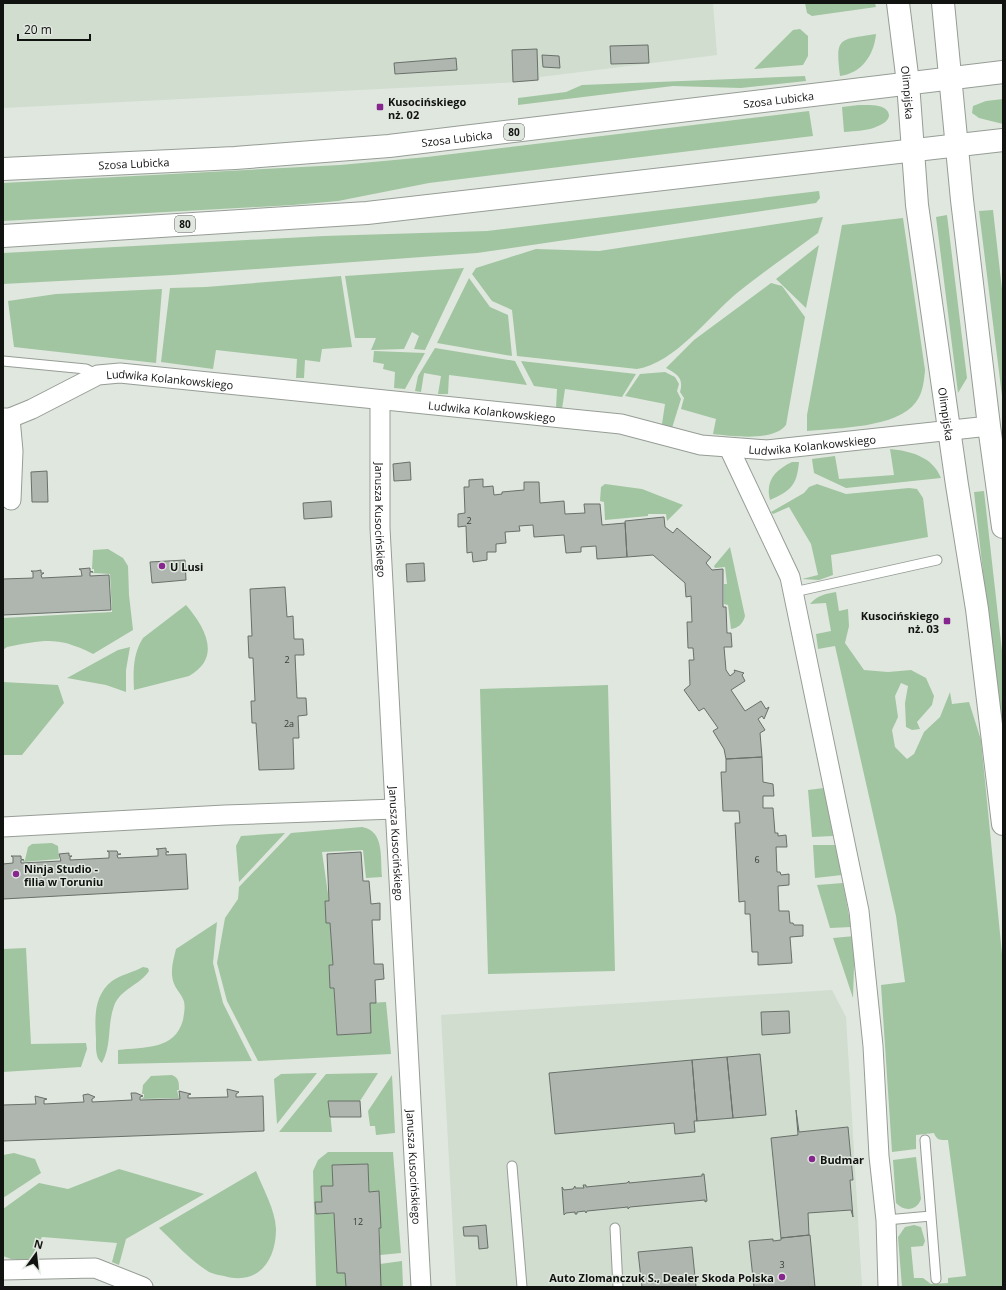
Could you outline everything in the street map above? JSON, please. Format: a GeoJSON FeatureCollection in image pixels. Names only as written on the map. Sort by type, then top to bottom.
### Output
{"type":"FeatureCollection","features":[{"type":"Feature","properties":{"kind":"main road","name":"Olimpijska"},"geometry":{"type":"LineString","coordinates":[[898,3],[908,83],[917,205],[977,609],[1003,824]]}},
{"type":"Feature","properties":{"kind":"main road"},"geometry":{"type":"LineString","coordinates":[[943,3],[958,145],[962,200],[989,426],[1003,527]]}},
{"type":"Feature","properties":{"kind":"main road","name":"Szosa Lubicka"},"geometry":{"type":"LineString","coordinates":[[3,169],[235,158],[389,146],[1003,72]]}},
{"type":"Feature","properties":{"kind":"main road","name":"80"},"geometry":{"type":"LineString","coordinates":[[3,236],[367,213],[1003,140]]}},
{"type":"Feature","properties":{"kind":"street","name":"Ludwika Kolankowskiego"},"geometry":{"type":"LineString","coordinates":[[7,418],[32,409],[98,375],[120,373],[621,424],[701,445],[729,448],[767,450],[989,426]]}},
{"type":"Feature","properties":{"kind":"street","name":"Janusza Kusocińskiego"},"geometry":{"type":"LineString","coordinates":[[380,400],[380,528],[421,1287]]}},
{"type":"Feature","properties":{"kind":"street"},"geometry":{"type":"LineString","coordinates":[[7,418],[13,451],[11,500]]}},
{"type":"Feature","properties":{"kind":"street"},"geometry":{"type":"LineString","coordinates":[[729,448],[754,504],[786,567],[794,592],[860,911],[873,1046],[879,1156],[886,1220],[888,1287]]}},
{"type":"Feature","properties":{"kind":"street"},"geometry":{"type":"LineString","coordinates":[[3,827],[225,815],[395,809]]}},
{"type":"Feature","properties":{"kind":"street"},"geometry":{"type":"LineString","coordinates":[[3,1270],[96,1268],[143,1287]]}},
{"type":"Feature","properties":{"kind":"lane"},"geometry":{"type":"LineString","coordinates":[[3,361],[86,369],[98,375]]}},
{"type":"Feature","properties":{"kind":"lane"},"geometry":{"type":"LineString","coordinates":[[794,592],[937,560]]}},
{"type":"Feature","properties":{"kind":"lane"},"geometry":{"type":"LineString","coordinates":[[925,1140],[936,1279]]}},
{"type":"Feature","properties":{"kind":"lane"},"geometry":{"type":"LineString","coordinates":[[512,1166],[522,1287]]}},
{"type":"Feature","properties":{"kind":"lane"},"geometry":{"type":"LineString","coordinates":[[886,1220],[931,1216]]}},
{"type":"Feature","properties":{"kind":"lane"},"geometry":{"type":"LineString","coordinates":[[615,1228],[618,1287]]}},
{"type":"Feature","properties":{"kind":"shaded area"},"geometry":{"type":"Polygon","coordinates":[[[3,3],[713,3],[717,55],[540,77],[539,81],[3,108],[3,3]]]}},
{"type":"Feature","properties":{"kind":"shaded area"},"geometry":{"type":"Polygon","coordinates":[[[832,990],[846,1017],[862,1287],[456,1287],[441,1015],[832,990]]]}},
{"type":"Feature","properties":{"kind":"green space"},"geometry":{"type":"Polygon","coordinates":[[[805,3],[875,3],[876,7],[812,16],[807,13],[805,3]]]}},
{"type":"Feature","properties":{"kind":"green space"},"geometry":{"type":"Polygon","coordinates":[[[800,29],[808,36],[808,56],[803,65],[754,69],[793,30],[800,29]]]}},
{"type":"Feature","properties":{"kind":"green space"},"geometry":{"type":"Polygon","coordinates":[[[876,34],[873,49],[866,62],[855,71],[840,76],[838,53],[842,42],[854,37],[876,34]]]}},
{"type":"Feature","properties":{"kind":"green space"},"geometry":{"type":"Polygon","coordinates":[[[805,76],[806,81],[741,88],[673,86],[518,105],[518,98],[566,92],[582,85],[805,76]]]}},
{"type":"Feature","properties":{"kind":"green space"},"geometry":{"type":"Polygon","coordinates":[[[1003,99],[1003,124],[979,118],[972,113],[973,106],[986,101],[1003,99]]]}},
{"type":"Feature","properties":{"kind":"green space"},"geometry":{"type":"Polygon","coordinates":[[[859,105],[882,107],[888,112],[889,116],[886,121],[874,128],[844,132],[842,107],[859,105]]]}},
{"type":"Feature","properties":{"kind":"green space"},"geometry":{"type":"Polygon","coordinates":[[[809,111],[813,136],[429,183],[338,201],[293,205],[3,221],[3,183],[340,165],[427,157],[809,111]]]}},
{"type":"Feature","properties":{"kind":"green space"},"geometry":{"type":"Polygon","coordinates":[[[819,191],[820,198],[816,203],[477,253],[173,275],[3,284],[3,253],[324,236],[487,231],[819,191]]]}},
{"type":"Feature","properties":{"kind":"green space"},"geometry":{"type":"Polygon","coordinates":[[[993,210],[1003,298],[1003,404],[979,211],[993,210]]]}},
{"type":"Feature","properties":{"kind":"green space"},"geometry":{"type":"Polygon","coordinates":[[[947,215],[967,378],[958,393],[936,217],[947,215]]]}},
{"type":"Feature","properties":{"kind":"green space"},"geometry":{"type":"Polygon","coordinates":[[[823,217],[818,233],[737,293],[678,349],[651,365],[637,369],[517,356],[512,310],[492,301],[472,274],[476,268],[536,249],[599,251],[823,217]]]}},
{"type":"Feature","properties":{"kind":"green space"},"geometry":{"type":"Polygon","coordinates":[[[903,218],[925,370],[922,391],[916,402],[907,411],[882,422],[807,431],[807,415],[842,225],[903,218]]]}},
{"type":"Feature","properties":{"kind":"green space"},"geometry":{"type":"Polygon","coordinates":[[[819,245],[806,308],[776,279],[819,245]]]}},
{"type":"Feature","properties":{"kind":"green space"},"geometry":{"type":"Polygon","coordinates":[[[464,268],[425,350],[414,349],[419,336],[412,332],[404,349],[371,350],[376,338],[355,338],[345,276],[464,268]]]}},
{"type":"Feature","properties":{"kind":"green space"},"geometry":{"type":"Polygon","coordinates":[[[341,276],[352,347],[322,349],[320,362],[305,360],[304,378],[296,378],[297,359],[216,350],[213,369],[161,362],[170,288],[206,287],[341,276]]]}},
{"type":"Feature","properties":{"kind":"green space"},"geometry":{"type":"Polygon","coordinates":[[[469,278],[490,307],[508,315],[512,356],[437,343],[469,278]]]}},
{"type":"Feature","properties":{"kind":"green space"},"geometry":{"type":"Polygon","coordinates":[[[771,283],[782,286],[805,317],[786,425],[772,434],[762,436],[741,437],[713,434],[716,419],[681,409],[684,398],[680,392],[681,383],[679,377],[666,368],[694,340],[771,283]]]}},
{"type":"Feature","properties":{"kind":"green space"},"geometry":{"type":"Polygon","coordinates":[[[162,289],[156,363],[14,347],[8,301],[56,294],[162,289]]]}},
{"type":"Feature","properties":{"kind":"green space"},"geometry":{"type":"Polygon","coordinates":[[[435,348],[515,361],[527,385],[449,375],[448,394],[438,394],[441,376],[424,373],[421,392],[415,391],[418,376],[435,348]]]}},
{"type":"Feature","properties":{"kind":"green space"},"geometry":{"type":"Polygon","coordinates":[[[374,351],[425,353],[405,389],[394,388],[395,372],[383,369],[384,364],[373,362],[374,351]]]}},
{"type":"Feature","properties":{"kind":"green space"},"geometry":{"type":"Polygon","coordinates":[[[521,361],[636,374],[622,397],[565,389],[562,409],[556,408],[557,389],[534,386],[521,361]]]}},
{"type":"Feature","properties":{"kind":"green space"},"geometry":{"type":"Polygon","coordinates":[[[665,372],[675,377],[679,384],[677,391],[681,399],[672,428],[662,424],[665,404],[625,396],[640,374],[665,372]]]}},
{"type":"Feature","properties":{"kind":"green space"},"geometry":{"type":"Polygon","coordinates":[[[890,449],[906,451],[920,456],[933,465],[941,478],[846,488],[814,473],[812,459],[835,456],[839,479],[894,475],[890,449]]]}},
{"type":"Feature","properties":{"kind":"green space"},"geometry":{"type":"Polygon","coordinates":[[[792,462],[799,462],[797,476],[792,486],[783,494],[770,500],[770,482],[776,473],[792,462]]]}},
{"type":"Feature","properties":{"kind":"green space"},"geometry":{"type":"Polygon","coordinates":[[[605,484],[642,489],[683,505],[667,521],[666,514],[648,514],[648,516],[605,520],[604,502],[600,501],[601,487],[605,484]]]}},
{"type":"Feature","properties":{"kind":"green space"},"geometry":{"type":"Polygon","coordinates":[[[817,484],[846,494],[909,488],[917,489],[923,498],[928,537],[831,555],[833,575],[819,580],[802,579],[818,575],[811,544],[789,507],[773,514],[771,512],[804,493],[809,487],[817,484]]]}},
{"type":"Feature","properties":{"kind":"green space"},"geometry":{"type":"Polygon","coordinates":[[[984,491],[1003,660],[1003,751],[974,492],[984,491]]]}},
{"type":"Feature","properties":{"kind":"green space"},"geometry":{"type":"Polygon","coordinates":[[[730,547],[745,616],[740,625],[731,629],[728,605],[724,604],[724,584],[727,584],[725,567],[715,568],[714,566],[730,547]]]}},
{"type":"Feature","properties":{"kind":"green space"},"geometry":{"type":"Polygon","coordinates":[[[108,549],[123,558],[128,566],[129,595],[133,630],[93,654],[70,644],[51,641],[41,641],[7,647],[3,650],[3,618],[112,612],[110,574],[92,573],[94,572],[94,569],[92,569],[93,550],[108,549]]]}},
{"type":"Feature","properties":{"kind":"green space"},"geometry":{"type":"Polygon","coordinates":[[[836,592],[839,611],[848,609],[849,626],[845,643],[864,670],[888,672],[911,670],[926,678],[934,696],[932,705],[917,722],[920,729],[912,730],[906,727],[905,703],[908,686],[901,683],[895,696],[898,717],[892,730],[895,747],[907,759],[914,754],[924,732],[940,717],[950,692],[952,704],[969,702],[981,740],[1003,964],[1003,1287],[902,1287],[898,1237],[905,1227],[914,1225],[921,1227],[925,1241],[923,1246],[911,1247],[914,1278],[923,1278],[931,1284],[948,1283],[948,1278],[966,1276],[948,1140],[938,1139],[934,1133],[916,1135],[916,1149],[892,1152],[881,985],[905,982],[896,916],[835,646],[818,649],[816,634],[831,631],[826,603],[810,604],[822,595],[836,592]]]}},
{"type":"Feature","properties":{"kind":"green space"},"geometry":{"type":"Polygon","coordinates":[[[186,605],[199,622],[204,632],[208,651],[205,660],[199,668],[189,676],[134,690],[135,656],[143,638],[186,605]]]}},
{"type":"Feature","properties":{"kind":"green space"},"geometry":{"type":"Polygon","coordinates":[[[130,647],[126,670],[126,692],[106,685],[67,678],[118,650],[130,647]]]}},
{"type":"Feature","properties":{"kind":"green space"},"geometry":{"type":"Polygon","coordinates":[[[3,682],[58,685],[64,703],[22,755],[3,755],[3,682]]]}},
{"type":"Feature","properties":{"kind":"green space"},"geometry":{"type":"Polygon","coordinates":[[[608,685],[615,971],[488,974],[480,689],[608,685]]]}},
{"type":"Feature","properties":{"kind":"green space"},"geometry":{"type":"Polygon","coordinates":[[[824,788],[833,836],[812,837],[808,790],[824,788]]]}},
{"type":"Feature","properties":{"kind":"green space"},"geometry":{"type":"Polygon","coordinates":[[[362,827],[375,834],[378,840],[381,854],[382,877],[366,878],[363,850],[322,852],[329,901],[325,901],[326,923],[330,923],[333,965],[329,966],[330,988],[334,988],[337,1035],[371,1033],[370,1003],[386,1002],[391,1054],[258,1061],[227,1001],[217,963],[225,918],[238,899],[239,887],[291,833],[362,827]]]}},
{"type":"Feature","properties":{"kind":"green space"},"geometry":{"type":"Polygon","coordinates":[[[285,833],[239,882],[236,846],[241,836],[285,833]]]}},
{"type":"Feature","properties":{"kind":"green space"},"geometry":{"type":"Polygon","coordinates":[[[52,843],[58,846],[59,859],[22,862],[25,860],[28,847],[32,844],[52,843]]]}},
{"type":"Feature","properties":{"kind":"green space"},"geometry":{"type":"Polygon","coordinates":[[[813,845],[835,845],[842,875],[815,878],[813,845]]]}},
{"type":"Feature","properties":{"kind":"green space"},"geometry":{"type":"Polygon","coordinates":[[[843,883],[851,927],[830,928],[817,885],[843,883]]]}},
{"type":"Feature","properties":{"kind":"green space"},"geometry":{"type":"Polygon","coordinates":[[[217,922],[213,963],[223,1003],[252,1061],[118,1064],[118,1050],[157,1045],[166,1042],[179,1030],[183,1020],[185,1007],[184,1001],[175,986],[172,977],[172,968],[176,949],[217,922]]]}},
{"type":"Feature","properties":{"kind":"green space"},"geometry":{"type":"Polygon","coordinates":[[[855,936],[853,998],[833,938],[855,936]]]}},
{"type":"Feature","properties":{"kind":"green space"},"geometry":{"type":"Polygon","coordinates":[[[26,948],[31,1044],[86,1043],[87,1049],[81,1067],[3,1072],[3,949],[26,948]]]}},
{"type":"Feature","properties":{"kind":"green space"},"geometry":{"type":"Polygon","coordinates":[[[143,967],[148,968],[149,971],[141,980],[121,995],[114,1006],[107,1049],[102,1063],[96,1052],[95,1024],[98,1001],[101,994],[112,981],[143,967]]]}},
{"type":"Feature","properties":{"kind":"green space"},"geometry":{"type":"Polygon","coordinates":[[[317,1073],[277,1124],[274,1079],[281,1074],[317,1073]]]}},
{"type":"Feature","properties":{"kind":"green space"},"geometry":{"type":"Polygon","coordinates":[[[378,1073],[360,1101],[329,1101],[332,1132],[279,1132],[326,1074],[378,1073]]]}},
{"type":"Feature","properties":{"kind":"green space"},"geometry":{"type":"Polygon","coordinates":[[[172,1075],[176,1077],[178,1081],[179,1090],[177,1090],[179,1098],[141,1099],[144,1097],[144,1094],[142,1094],[143,1085],[151,1076],[172,1075]]]}},
{"type":"Feature","properties":{"kind":"green space"},"geometry":{"type":"Polygon","coordinates":[[[392,1075],[395,1133],[376,1135],[375,1126],[370,1126],[368,1111],[392,1075]]]}},
{"type":"Feature","properties":{"kind":"green space"},"geometry":{"type":"Polygon","coordinates":[[[328,1152],[393,1152],[401,1253],[380,1255],[379,1192],[369,1192],[368,1164],[333,1165],[333,1186],[321,1186],[322,1202],[315,1202],[316,1214],[335,1214],[337,1273],[345,1273],[346,1287],[316,1287],[313,1171],[318,1160],[328,1152]]]}},
{"type":"Feature","properties":{"kind":"green space"},"geometry":{"type":"Polygon","coordinates":[[[14,1153],[35,1159],[41,1173],[3,1198],[3,1155],[14,1153]]]}},
{"type":"Feature","properties":{"kind":"green space"},"geometry":{"type":"Polygon","coordinates":[[[916,1157],[921,1199],[917,1206],[906,1209],[896,1203],[893,1160],[916,1157]]]}},
{"type":"Feature","properties":{"kind":"green space"},"geometry":{"type":"Polygon","coordinates":[[[119,1169],[204,1194],[126,1239],[119,1265],[112,1262],[117,1243],[42,1237],[29,1261],[11,1259],[3,1256],[3,1209],[39,1183],[68,1189],[119,1169]]]}},
{"type":"Feature","properties":{"kind":"green space"},"geometry":{"type":"Polygon","coordinates":[[[256,1171],[271,1207],[276,1229],[273,1251],[269,1261],[255,1274],[236,1278],[209,1272],[189,1257],[159,1228],[256,1171]]]}},
{"type":"Feature","properties":{"kind":"green space"},"geometry":{"type":"Polygon","coordinates":[[[402,1261],[403,1287],[381,1287],[380,1264],[402,1261]]]}},
{"type":"Feature","properties":{"kind":"building"},"geometry":{"type":"Polygon","coordinates":[[[648,45],[649,63],[611,64],[610,46],[648,45]]]}},
{"type":"Feature","properties":{"kind":"building"},"geometry":{"type":"Polygon","coordinates":[[[537,49],[538,80],[513,82],[512,50],[537,49]]]}},
{"type":"Feature","properties":{"kind":"building"},"geometry":{"type":"Polygon","coordinates":[[[542,55],[559,56],[560,68],[543,67],[542,55]]]}},
{"type":"Feature","properties":{"kind":"building"},"geometry":{"type":"Polygon","coordinates":[[[456,58],[457,70],[395,74],[394,63],[456,58]]]}},
{"type":"Feature","properties":{"kind":"building"},"geometry":{"type":"Polygon","coordinates":[[[410,462],[411,480],[394,481],[393,464],[410,462]]]}},
{"type":"Feature","properties":{"kind":"building"},"geometry":{"type":"Polygon","coordinates":[[[47,471],[48,502],[32,502],[31,472],[47,471]]]}},
{"type":"Feature","properties":{"kind":"building"},"geometry":{"type":"Polygon","coordinates":[[[483,479],[483,487],[493,486],[494,495],[502,494],[502,492],[524,490],[524,482],[539,482],[540,503],[564,501],[565,514],[585,513],[584,504],[600,504],[602,525],[625,523],[627,557],[597,559],[596,546],[581,547],[581,552],[566,553],[564,535],[534,537],[533,525],[519,526],[520,531],[505,532],[506,543],[496,544],[496,552],[487,552],[487,560],[473,562],[472,552],[467,553],[466,526],[458,527],[458,514],[465,513],[464,487],[469,487],[469,480],[483,479]]]}},
{"type":"Feature","properties":{"kind":"building"},"geometry":{"type":"Polygon","coordinates":[[[331,501],[332,517],[304,519],[303,503],[331,501]]]}},
{"type":"Feature","properties":{"kind":"building"},"geometry":{"type":"Polygon","coordinates":[[[664,517],[665,527],[673,533],[677,528],[711,557],[706,563],[712,570],[723,569],[723,607],[726,607],[727,633],[731,633],[732,647],[724,647],[726,670],[730,676],[735,672],[734,670],[744,673],[742,675],[745,681],[731,690],[745,711],[761,701],[766,709],[769,707],[764,719],[762,716],[758,719],[765,730],[760,733],[762,757],[726,759],[724,749],[713,731],[718,728],[704,708],[699,711],[684,690],[690,685],[689,660],[694,660],[693,648],[688,648],[687,622],[692,622],[691,596],[686,597],[685,583],[653,555],[627,557],[625,521],[664,517]]]}},
{"type":"Feature","properties":{"kind":"building"},"geometry":{"type":"Polygon","coordinates":[[[185,560],[186,580],[152,583],[150,562],[185,560]]]}},
{"type":"Feature","properties":{"kind":"building"},"geometry":{"type":"Polygon","coordinates":[[[424,563],[425,581],[407,582],[406,564],[424,563]]]}},
{"type":"Feature","properties":{"kind":"building"},"geometry":{"type":"Polygon","coordinates":[[[90,568],[90,571],[93,572],[90,572],[90,576],[109,575],[111,610],[3,615],[3,579],[33,578],[33,572],[31,571],[41,570],[41,573],[44,573],[41,575],[42,578],[82,576],[81,570],[79,569],[90,568]]]}},
{"type":"Feature","properties":{"kind":"building"},"geometry":{"type":"Polygon","coordinates":[[[285,587],[287,617],[293,616],[294,639],[303,639],[304,655],[295,655],[297,698],[306,698],[307,715],[298,716],[299,738],[293,738],[294,769],[259,770],[256,723],[252,723],[251,701],[255,701],[253,658],[249,658],[248,636],[252,636],[250,589],[285,587]]]}},
{"type":"Feature","properties":{"kind":"building"},"geometry":{"type":"Polygon","coordinates":[[[762,757],[763,782],[773,784],[774,796],[763,796],[763,808],[773,808],[775,833],[778,833],[778,836],[786,835],[787,847],[776,847],[777,872],[780,872],[781,875],[789,874],[789,885],[778,886],[779,911],[789,911],[790,923],[793,923],[794,925],[803,925],[803,936],[790,937],[792,963],[758,965],[758,952],[752,952],[750,914],[745,914],[745,901],[739,902],[735,823],[740,823],[739,811],[723,811],[721,772],[726,772],[726,759],[762,757]]]}},
{"type":"Feature","properties":{"kind":"building"},"geometry":{"type":"Polygon","coordinates":[[[166,848],[166,851],[169,852],[166,852],[166,855],[186,854],[188,889],[3,899],[3,864],[13,863],[13,857],[11,856],[21,856],[21,859],[24,860],[21,860],[21,863],[61,861],[59,854],[69,853],[69,856],[72,856],[70,857],[70,860],[109,858],[109,852],[107,851],[117,851],[118,854],[121,854],[117,855],[118,858],[158,856],[158,849],[156,849],[166,848]]]}},
{"type":"Feature","properties":{"kind":"building"},"geometry":{"type":"Polygon","coordinates":[[[361,852],[363,881],[369,881],[371,904],[380,903],[380,920],[372,920],[374,964],[383,964],[384,979],[375,980],[376,1003],[370,1003],[371,1033],[337,1035],[334,988],[330,988],[329,965],[333,965],[330,923],[326,923],[325,901],[329,901],[327,854],[361,852]]]}},
{"type":"Feature","properties":{"kind":"building"},"geometry":{"type":"Polygon","coordinates":[[[789,1011],[790,1033],[762,1035],[761,1012],[789,1011]]]}},
{"type":"Feature","properties":{"kind":"building"},"geometry":{"type":"Polygon","coordinates":[[[760,1054],[766,1115],[733,1118],[727,1057],[760,1054]]]}},
{"type":"Feature","properties":{"kind":"building"},"geometry":{"type":"Polygon","coordinates":[[[727,1057],[733,1118],[697,1121],[692,1060],[727,1057]]]}},
{"type":"Feature","properties":{"kind":"building"},"geometry":{"type":"Polygon","coordinates":[[[692,1060],[697,1121],[694,1121],[695,1132],[675,1134],[674,1123],[555,1134],[549,1073],[692,1060]]]}},
{"type":"Feature","properties":{"kind":"building"},"geometry":{"type":"Polygon","coordinates":[[[227,1089],[239,1092],[236,1094],[236,1097],[263,1096],[264,1131],[3,1141],[3,1105],[36,1104],[35,1096],[47,1099],[44,1100],[44,1104],[84,1102],[83,1095],[88,1094],[95,1097],[92,1099],[92,1102],[132,1100],[131,1093],[136,1093],[143,1096],[140,1097],[140,1100],[180,1099],[179,1091],[191,1094],[188,1095],[188,1098],[228,1097],[227,1089]]]}},
{"type":"Feature","properties":{"kind":"building"},"geometry":{"type":"Polygon","coordinates":[[[328,1101],[360,1101],[361,1117],[330,1117],[328,1101]]]}},
{"type":"Feature","properties":{"kind":"building","name":"Budmar"},"geometry":{"type":"Polygon","coordinates":[[[796,1110],[799,1132],[848,1127],[853,1180],[850,1180],[853,1217],[851,1210],[808,1213],[809,1235],[781,1238],[771,1138],[798,1135],[796,1110]]]}},
{"type":"Feature","properties":{"kind":"building"},"geometry":{"type":"Polygon","coordinates":[[[368,1164],[369,1192],[379,1191],[381,1228],[379,1228],[381,1287],[346,1287],[345,1273],[337,1273],[334,1213],[316,1214],[315,1202],[322,1202],[321,1186],[333,1186],[332,1165],[368,1164]]]}},
{"type":"Feature","properties":{"kind":"building"},"geometry":{"type":"Polygon","coordinates":[[[702,1174],[704,1174],[707,1201],[705,1202],[705,1200],[630,1207],[628,1209],[628,1207],[587,1211],[586,1213],[585,1211],[577,1212],[577,1214],[575,1214],[575,1212],[566,1213],[564,1215],[562,1187],[564,1190],[573,1189],[575,1186],[575,1188],[584,1188],[583,1185],[586,1185],[586,1187],[627,1183],[629,1181],[629,1183],[702,1176],[702,1174]]]}},
{"type":"Feature","properties":{"kind":"building"},"geometry":{"type":"Polygon","coordinates":[[[486,1225],[488,1248],[479,1249],[478,1236],[464,1236],[463,1227],[486,1225]]]}},
{"type":"Feature","properties":{"kind":"building"},"geometry":{"type":"Polygon","coordinates":[[[810,1235],[815,1287],[754,1287],[749,1241],[773,1239],[773,1241],[781,1240],[781,1238],[810,1235]]]}},
{"type":"Feature","properties":{"kind":"building"},"geometry":{"type":"Polygon","coordinates":[[[692,1247],[696,1287],[642,1287],[638,1252],[692,1247]]]}},
{"type":"Feature","properties":{"kind":"place","name":"Kusocińskiego nż. 02"},"geometry":{"type":"Point","coordinates":[380,107]}},
{"type":"Feature","properties":{"kind":"place","name":"U Lusi"},"geometry":{"type":"Point","coordinates":[162,566]}},
{"type":"Feature","properties":{"kind":"place","name":"Kusocińskiego nż. 03"},"geometry":{"type":"Point","coordinates":[947,621]}},
{"type":"Feature","properties":{"kind":"place","name":"Ninja Studio - filia w Toruniu"},"geometry":{"type":"Point","coordinates":[16,874]}},
{"type":"Feature","properties":{"kind":"place","name":"Budmar"},"geometry":{"type":"Point","coordinates":[812,1159]}},
{"type":"Feature","properties":{"kind":"place","name":"Auto Zlomanczuk S., Dealer Skoda Polska"},"geometry":{"type":"Point","coordinates":[782,1277]}}]}
